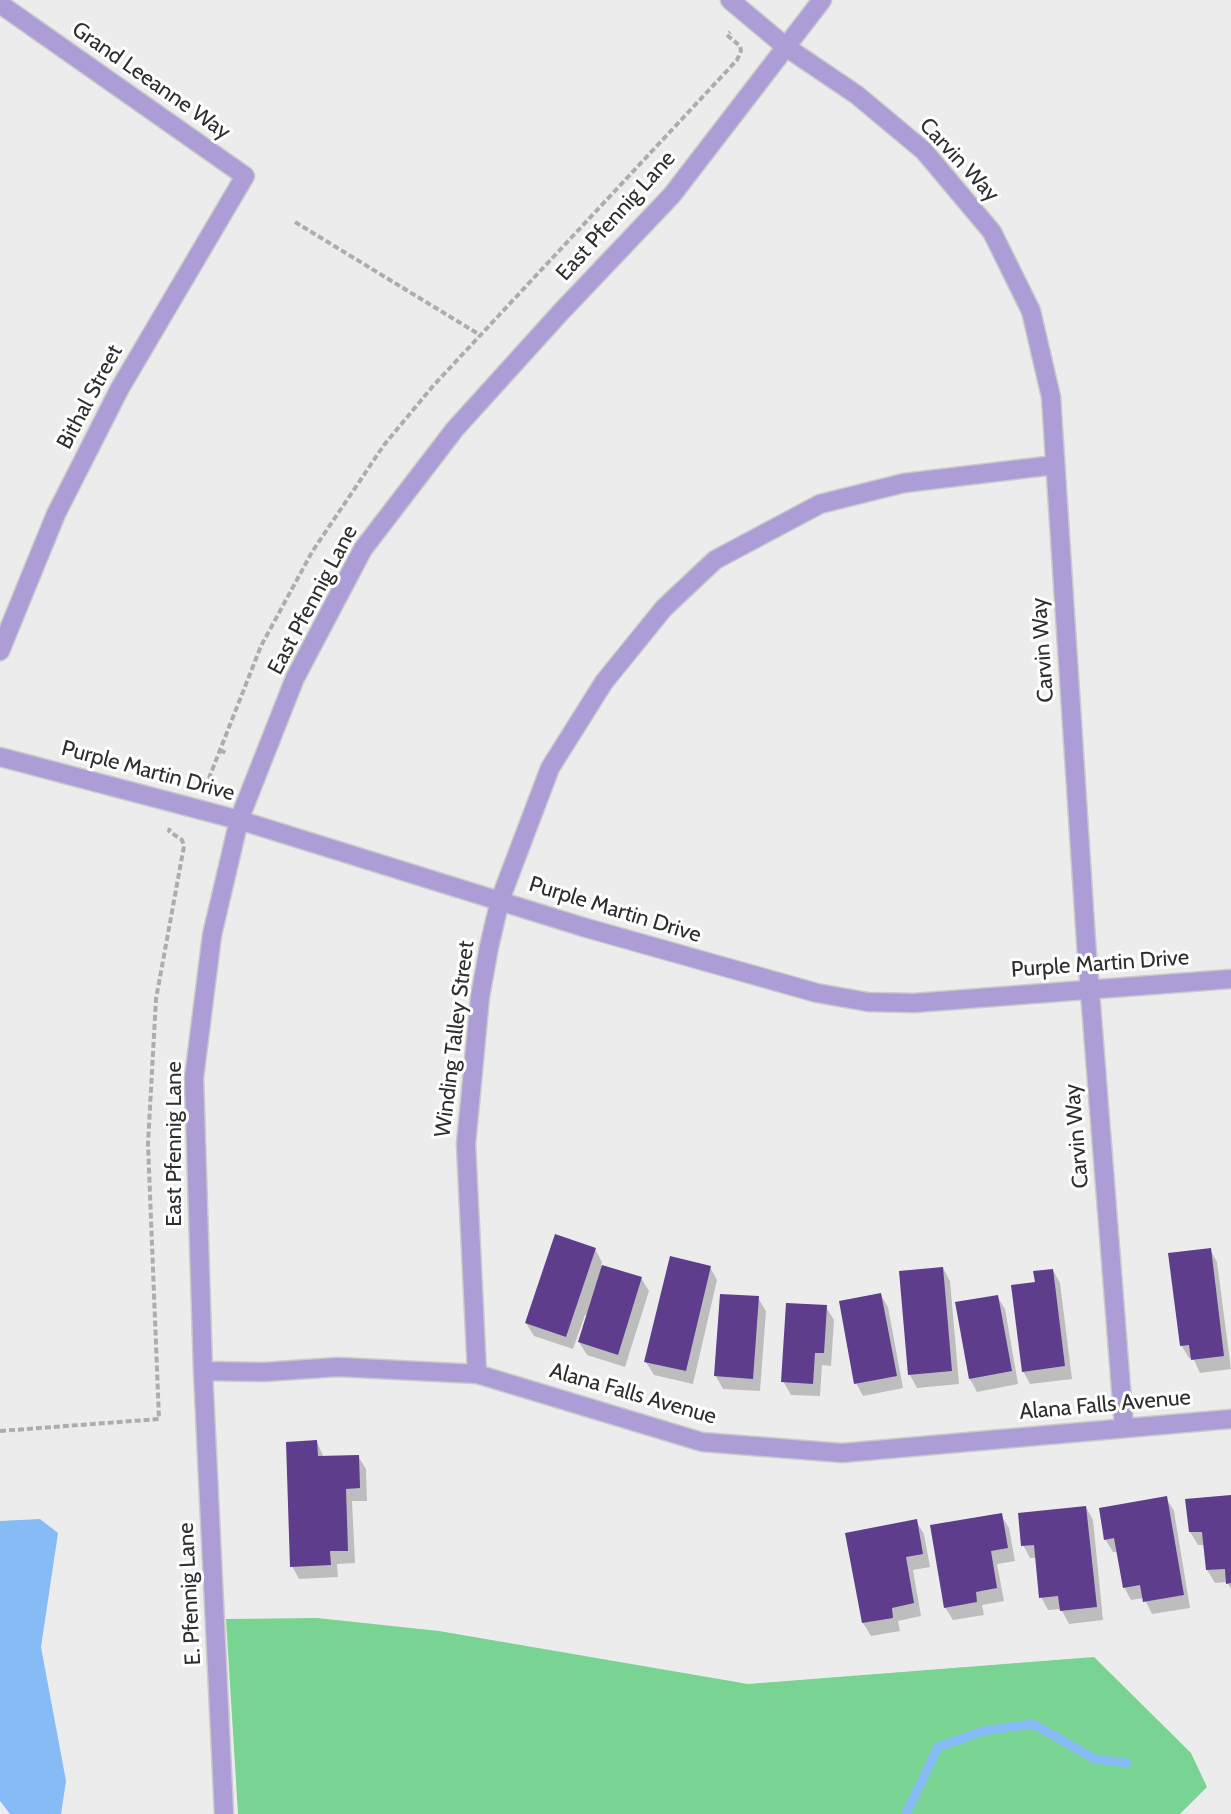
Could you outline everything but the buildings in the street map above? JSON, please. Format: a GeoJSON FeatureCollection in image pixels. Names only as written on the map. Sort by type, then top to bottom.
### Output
{"type":"FeatureCollection","features":[{"type":"Feature","properties":{"kind":"street","name":"Carvin Way"},"geometry":{"type":"LineString","coordinates":[[730,0],[786,47],[856,95],[924,151],[992,232],[1031,311],[1052,397],[1054,465],[1090,989],[1124,1427]]}},
{"type":"Feature","properties":{"kind":"street","name":"East Pfennig Lane"},"geometry":{"type":"LineString","coordinates":[[203,1371],[194,1077],[212,935],[239,820],[295,678],[363,549],[455,429],[560,313],[672,195],[822,0]]}},
{"type":"Feature","properties":{"kind":"street","name":"Grand Leeanne Way"},"geometry":{"type":"LineString","coordinates":[[0,4],[245,176]]}},
{"type":"Feature","properties":{"kind":"street","name":"Bithal Street"},"geometry":{"type":"LineString","coordinates":[[0,651],[56,514],[120,388],[245,176]]}},
{"type":"Feature","properties":{"kind":"street","name":"Winding Talley Street"},"geometry":{"type":"LineString","coordinates":[[477,1374],[466,1144],[480,997],[489,947],[501,900],[550,768],[604,682],[664,608],[715,560],[820,504],[904,483],[1054,465]]}},
{"type":"Feature","properties":{"kind":"street","name":"Purple Martin Drive"},"geometry":{"type":"LineString","coordinates":[[0,757],[239,820],[583,927],[816,993],[867,1002],[914,1003],[1231,979]]}},
{"type":"Feature","properties":{"kind":"street","name":"Alana Falls Avenue"},"geometry":{"type":"LineString","coordinates":[[203,1371],[264,1371],[338,1367],[477,1374],[702,1442],[842,1453],[1231,1419]]}},
{"type":"Feature","properties":{"kind":"street","name":"E. Pfennig Lane"},"geometry":{"type":"LineString","coordinates":[[203,1371],[224,1814]]}},
{"type":"Feature","properties":{"kind":"path"},"geometry":{"type":"LineString","coordinates":[[295,222],[480,335]]}},
{"type":"Feature","properties":{"kind":"path"},"geometry":{"type":"LineString","coordinates":[[220,750],[228,754]]}},
{"type":"Feature","properties":{"kind":"path"},"geometry":{"type":"LineString","coordinates":[[0,1431],[159,1419],[148,1144],[156,999],[184,846],[182,840],[169,831]]}},
{"type":"Feature","properties":{"kind":"green space"},"geometry":{"type":"Polygon","coordinates":[[[317,1618],[439,1631],[748,1684],[1094,1657],[1191,1753],[1207,1787],[1180,1814],[238,1814],[226,1619],[317,1618]]]}},
{"type":"Feature","properties":{"kind":"water"},"geometry":{"type":"Polygon","coordinates":[[[40,1519],[58,1533],[41,1647],[66,1781],[61,1814],[10,1814],[0,1801],[0,1521],[40,1519]]]}},
{"type":"Feature","properties":{"kind":"waterway"},"geometry":{"type":"LineString","coordinates":[[906,1814],[938,1747],[983,1731],[1033,1724],[1095,1759],[1127,1763]]}}]}
